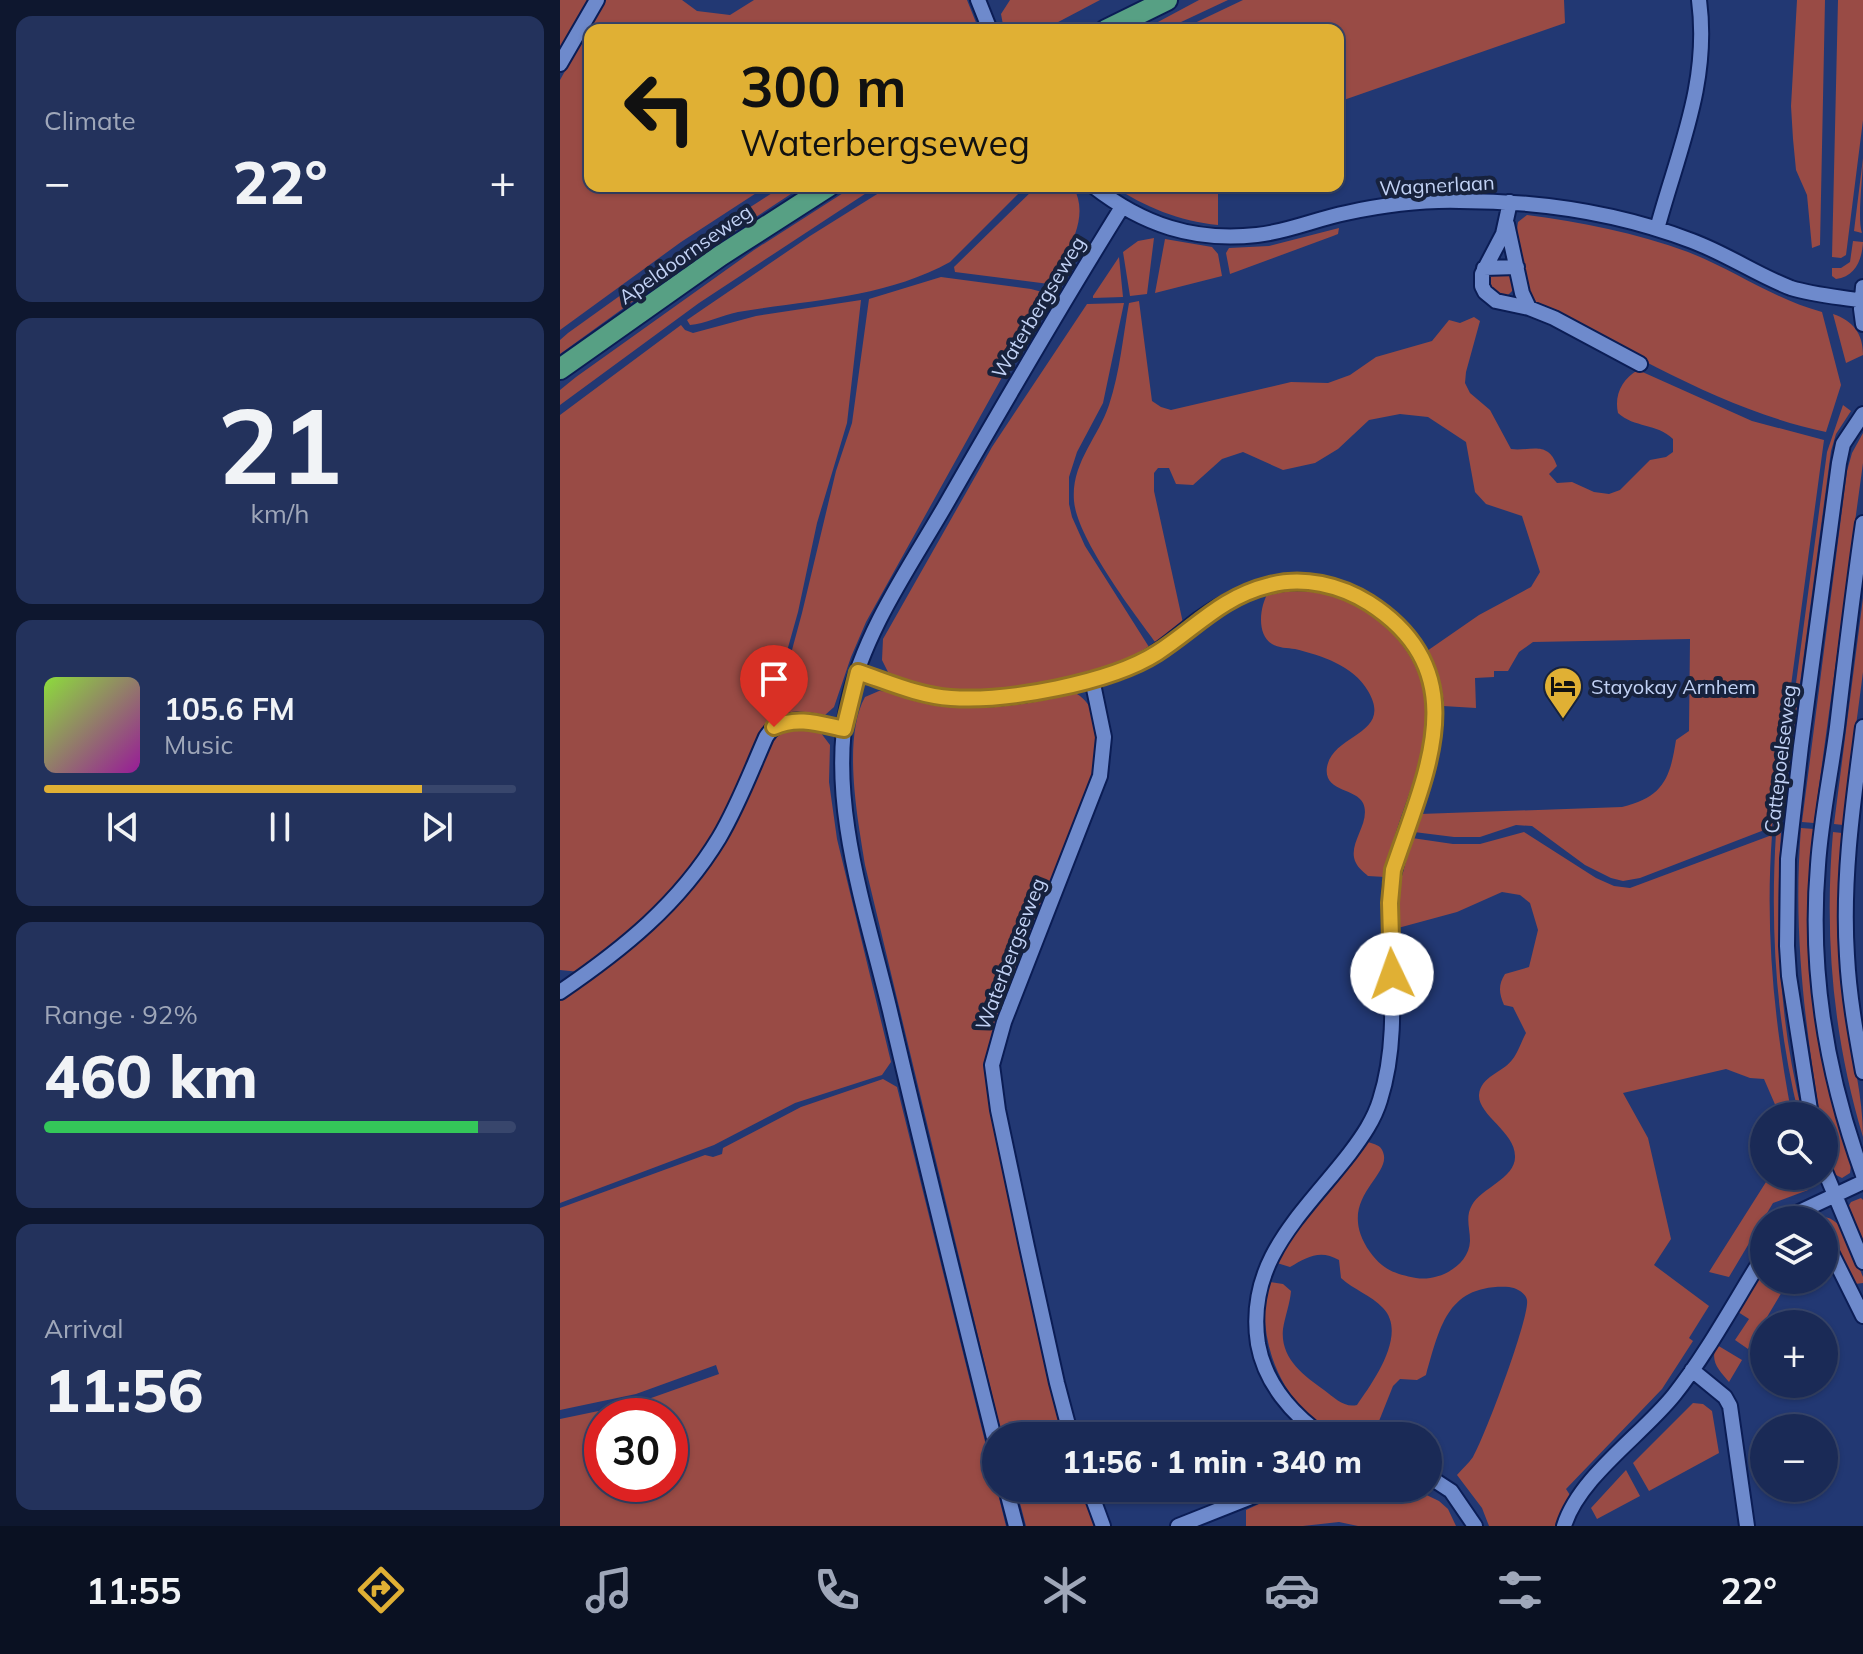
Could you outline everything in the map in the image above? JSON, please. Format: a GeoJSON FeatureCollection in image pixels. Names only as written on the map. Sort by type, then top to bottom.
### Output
{"type":"FeatureCollection","features":[{"type":"Feature","properties":{"kind":"main road"},"geometry":{"type":"LineString","coordinates":[[1118,24],[1167,0]]}},
{"type":"Feature","properties":{"kind":"main road","name":"Apeldoornseweg"},"geometry":{"type":"LineString","coordinates":[[563,369],[720,256],[820,192]]}},
{"type":"Feature","properties":{"kind":"street"},"geometry":{"type":"LineString","coordinates":[[560,64],[597,0]]}},
{"type":"Feature","properties":{"kind":"street"},"geometry":{"type":"LineString","coordinates":[[979,0],[988,24]]}},
{"type":"Feature","properties":{"kind":"street"},"geometry":{"type":"LineString","coordinates":[[1657,229],[1695,104],[1699,77],[1699,0]]}},
{"type":"Feature","properties":{"kind":"street","name":"Wagnerlaan"},"geometry":{"type":"LineString","coordinates":[[1101,192],[1122,207],[1161,227],[1235,236],[1258,235],[1344,213],[1401,204],[1510,202],[1622,219],[1695,242],[1792,288],[1862,296]]}},
{"type":"Feature","properties":{"kind":"street","name":"Wagnerlaan"},"geometry":{"type":"LineString","coordinates":[[1484,268],[1507,223],[1510,202]]}},
{"type":"Feature","properties":{"kind":"street","name":"Waterbergseweg"},"geometry":{"type":"LineString","coordinates":[[990,1422],[849,837],[841,782],[844,729],[858,672],[878,624],[1048,326],[1122,207]]}},
{"type":"Feature","properties":{"kind":"street","name":"Wagnerlaan"},"geometry":{"type":"LineString","coordinates":[[1507,223],[1524,300],[1529,308]]}},
{"type":"Feature","properties":{"kind":"street"},"geometry":{"type":"LineString","coordinates":[[1517,267],[1484,268],[1481,280],[1485,292],[1496,301],[1529,308],[1579,330],[1640,364]]}},
{"type":"Feature","properties":{"kind":"street"},"geometry":{"type":"LineString","coordinates":[[1862,296],[1863,324]]}},
{"type":"Feature","properties":{"kind":"street","name":"Cattepoelseweg"},"geometry":{"type":"LineString","coordinates":[[1809,1102],[1789,976],[1788,859],[1839,463],[1843,444],[1863,414]]}},
{"type":"Feature","properties":{"kind":"street"},"geometry":{"type":"LineString","coordinates":[[1862,534],[1819,848],[1816,909],[1826,1038],[1843,1120],[1863,1175]]}},
{"type":"Feature","properties":{"kind":"street"},"geometry":{"type":"LineString","coordinates":[[858,672],[922,694],[951,698],[1033,692],[1122,671],[1157,653],[1197,621],[1240,596],[1267,585],[1298,581],[1342,589],[1376,608],[1406,634],[1426,666],[1435,707],[1434,738],[1390,888],[1392,1041],[1380,1103],[1361,1138],[1275,1249],[1263,1275],[1256,1305],[1259,1349],[1268,1374],[1288,1406],[1307,1422]]}},
{"type":"Feature","properties":{"kind":"street","name":"Waterbergseweg"},"geometry":{"type":"LineString","coordinates":[[1067,1422],[998,1110],[992,1065],[1004,1022],[1100,776],[1104,737],[1092,679]]}},
{"type":"Feature","properties":{"kind":"street"},"geometry":{"type":"LineString","coordinates":[[560,992],[633,939],[681,890],[719,836],[766,737],[774,727],[791,721],[811,721],[844,729]]}},
{"type":"Feature","properties":{"kind":"street"},"geometry":{"type":"LineString","coordinates":[[1863,727],[1850,829],[1846,924],[1850,990],[1863,1072]]}},
{"type":"Feature","properties":{"kind":"street"},"geometry":{"type":"LineString","coordinates":[[1822,1206],[1834,1196],[1863,1182]]}},
{"type":"Feature","properties":{"kind":"street"},"geometry":{"type":"LineString","coordinates":[[1832,1190],[1863,1262]]}},
{"type":"Feature","properties":{"kind":"street"},"geometry":{"type":"LineString","coordinates":[[1838,1266],[1863,1316]]}},
{"type":"Feature","properties":{"kind":"street"},"geometry":{"type":"LineString","coordinates":[[1564,1526],[1584,1490],[1671,1398],[1692,1370],[1750,1277]]}},
{"type":"Feature","properties":{"kind":"street"},"geometry":{"type":"LineString","coordinates":[[1692,1370],[1725,1397],[1730,1406],[1747,1526]]}},
{"type":"Feature","properties":{"kind":"street"},"geometry":{"type":"LineString","coordinates":[[1442,1485],[1451,1491],[1466,1519],[1475,1526]]}},
{"type":"Feature","properties":{"kind":"street"},"geometry":{"type":"LineString","coordinates":[[1010,1502],[1016,1526]]}},
{"type":"Feature","properties":{"kind":"street"},"geometry":{"type":"LineString","coordinates":[[1094,1502],[1103,1526]]}},
{"type":"Feature","properties":{"kind":"street"},"geometry":{"type":"LineString","coordinates":[[1178,1526],[1239,1502]]}},
{"type":"Feature","properties":{"kind":"shaded area"},"geometry":{"type":"Polygon","coordinates":[[[560,0],[588,0],[560,49],[560,0]]]}},
{"type":"Feature","properties":{"kind":"shaded area"},"geometry":{"type":"Polygon","coordinates":[[[605,0],[682,0],[697,11],[730,15],[754,0],[967,0],[977,24],[592,24],[605,0]]]}},
{"type":"Feature","properties":{"kind":"shaded area"},"geometry":{"type":"Polygon","coordinates":[[[1010,0],[1100,0],[1054,24],[1003,24],[1001,14],[1010,0]]]}},
{"type":"Feature","properties":{"kind":"shaded area"},"geometry":{"type":"Polygon","coordinates":[[[1199,0],[1228,0],[1177,24],[1154,24],[1199,0]]]}},
{"type":"Feature","properties":{"kind":"shaded area"},"geometry":{"type":"Polygon","coordinates":[[[1243,0],[1564,0],[1565,23],[1344,100],[1344,24],[1193,24],[1243,0]]]}},
{"type":"Feature","properties":{"kind":"shaded area"},"geometry":{"type":"Polygon","coordinates":[[[1797,0],[1825,0],[1820,245],[1812,248],[1807,195],[1796,170],[1791,106],[1797,0]]]}},
{"type":"Feature","properties":{"kind":"shaded area"},"geometry":{"type":"Polygon","coordinates":[[[1838,0],[1863,0],[1863,120],[1846,255],[1841,258],[1832,257],[1838,0]]]}},
{"type":"Feature","properties":{"kind":"shaded area"},"geometry":{"type":"Polygon","coordinates":[[[584,37],[584,192],[758,192],[681,242],[560,330],[560,80],[584,37]]]}},
{"type":"Feature","properties":{"kind":"shaded area"},"geometry":{"type":"Polygon","coordinates":[[[1863,158],[1860,208],[1862,233],[1854,231],[1863,158]]]}},
{"type":"Feature","properties":{"kind":"shaded area"},"geometry":{"type":"Polygon","coordinates":[[[774,192],[794,192],[679,268],[560,354],[560,340],[568,333],[685,249],[774,192]]]}},
{"type":"Feature","properties":{"kind":"shaded area"},"geometry":{"type":"Polygon","coordinates":[[[845,192],[868,192],[699,303],[560,405],[560,390],[576,377],[754,250],[845,192]]]}},
{"type":"Feature","properties":{"kind":"shaded area"},"geometry":{"type":"Polygon","coordinates":[[[880,192],[1020,192],[950,262],[925,274],[873,290],[738,312],[690,325],[687,320],[880,192]]]}},
{"type":"Feature","properties":{"kind":"shaded area"},"geometry":{"type":"Polygon","coordinates":[[[1031,192],[1075,192],[1080,211],[1078,224],[1069,249],[1049,284],[955,272],[954,267],[1031,192]]]}},
{"type":"Feature","properties":{"kind":"shaded area"},"geometry":{"type":"Polygon","coordinates":[[[1123,192],[1218,192],[1218,225],[1163,212],[1123,192]]]}},
{"type":"Feature","properties":{"kind":"shaded area"},"geometry":{"type":"Polygon","coordinates":[[[1527,215],[1608,229],[1669,245],[1705,259],[1787,300],[1822,312],[1841,385],[1826,432],[1751,410],[1714,395],[1538,304],[1525,277],[1518,241],[1518,222],[1527,215]]]}},
{"type":"Feature","properties":{"kind":"shaded area"},"geometry":{"type":"Polygon","coordinates":[[[1339,228],[1338,234],[1230,274],[1226,253],[1229,248],[1269,246],[1339,228]]]}},
{"type":"Feature","properties":{"kind":"shaded area"},"geometry":{"type":"Polygon","coordinates":[[[1154,238],[1147,294],[1130,296],[1123,252],[1138,241],[1154,238]]]}},
{"type":"Feature","properties":{"kind":"shaded area"},"geometry":{"type":"Polygon","coordinates":[[[1165,239],[1212,247],[1218,254],[1222,276],[1155,293],[1165,239]]]}},
{"type":"Feature","properties":{"kind":"shaded area"},"geometry":{"type":"Polygon","coordinates":[[[1853,241],[1863,242],[1859,261],[1848,275],[1836,279],[1832,276],[1832,268],[1841,268],[1850,262],[1853,241]]]}},
{"type":"Feature","properties":{"kind":"shaded area"},"geometry":{"type":"Polygon","coordinates":[[[1119,257],[1123,297],[1093,298],[1093,296],[1119,257]]]}},
{"type":"Feature","properties":{"kind":"shaded area"},"geometry":{"type":"Polygon","coordinates":[[[1511,273],[1514,289],[1508,295],[1498,295],[1492,289],[1488,275],[1511,273]]]}},
{"type":"Feature","properties":{"kind":"shaded area"},"geometry":{"type":"Polygon","coordinates":[[[941,277],[1031,289],[1042,292],[1043,296],[1001,379],[866,622],[834,707],[825,715],[795,715],[777,719],[776,709],[836,471],[852,423],[869,299],[941,277]]]}},
{"type":"Feature","properties":{"kind":"shaded area"},"geometry":{"type":"Polygon","coordinates":[[[861,300],[847,423],[817,523],[769,724],[731,804],[701,856],[650,917],[580,972],[560,970],[560,415],[681,325],[693,333],[756,316],[861,300]]]}},
{"type":"Feature","properties":{"kind":"shaded area"},"geometry":{"type":"Polygon","coordinates":[[[1139,301],[1152,401],[1171,410],[1291,382],[1328,383],[1350,375],[1376,357],[1432,341],[1449,320],[1460,323],[1474,317],[1480,321],[1466,372],[1465,383],[1470,393],[1490,410],[1511,449],[1537,448],[1549,452],[1557,466],[1549,474],[1557,483],[1572,482],[1594,492],[1609,494],[1620,490],[1650,460],[1666,457],[1673,452],[1673,439],[1667,434],[1618,413],[1620,388],[1638,370],[1752,421],[1824,440],[1772,827],[1640,878],[1623,881],[1585,865],[1532,826],[1516,825],[1480,837],[1414,832],[1420,814],[1622,807],[1636,803],[1656,792],[1662,784],[1671,766],[1676,740],[1689,731],[1690,639],[1533,642],[1519,652],[1508,671],[1494,671],[1494,677],[1475,678],[1476,708],[1443,706],[1436,671],[1427,651],[1479,615],[1531,587],[1540,572],[1522,516],[1486,504],[1475,492],[1466,442],[1428,417],[1400,414],[1369,420],[1338,449],[1315,463],[1283,470],[1243,452],[1222,459],[1193,485],[1176,484],[1169,468],[1158,468],[1154,473],[1154,491],[1183,623],[1156,643],[1095,554],[1077,516],[1074,501],[1074,487],[1081,463],[1113,392],[1129,303],[1139,301]]]}},
{"type":"Feature","properties":{"kind":"shaded area"},"geometry":{"type":"Polygon","coordinates":[[[1124,303],[1103,403],[1077,452],[1069,477],[1069,504],[1085,546],[1149,647],[1132,657],[1060,680],[985,691],[945,689],[916,683],[888,672],[882,660],[883,639],[992,447],[1087,304],[1124,303]]]}},
{"type":"Feature","properties":{"kind":"shaded area"},"geometry":{"type":"Polygon","coordinates":[[[1833,314],[1856,329],[1863,355],[1846,363],[1833,314]]]}},
{"type":"Feature","properties":{"kind":"shaded area"},"geometry":{"type":"Polygon","coordinates":[[[1843,405],[1851,411],[1836,434],[1831,451],[1781,826],[1777,825],[1827,452],[1843,405]]]}},
{"type":"Feature","properties":{"kind":"shaded area"},"geometry":{"type":"Polygon","coordinates":[[[1863,433],[1863,463],[1814,823],[1802,822],[1847,471],[1863,433]]]}},
{"type":"Feature","properties":{"kind":"shaded area"},"geometry":{"type":"Polygon","coordinates":[[[1308,590],[1339,598],[1377,619],[1411,655],[1425,684],[1428,715],[1423,747],[1385,877],[1368,876],[1357,865],[1354,848],[1364,818],[1363,803],[1335,785],[1327,775],[1332,756],[1360,733],[1373,717],[1374,706],[1368,691],[1354,674],[1336,663],[1272,644],[1262,627],[1263,605],[1268,593],[1308,590]]]}},
{"type":"Feature","properties":{"kind":"shaded area"},"geometry":{"type":"Polygon","coordinates":[[[1863,598],[1863,672],[1843,825],[1834,824],[1863,598]]]}},
{"type":"Feature","properties":{"kind":"shaded area"},"geometry":{"type":"Polygon","coordinates":[[[879,691],[955,706],[1073,692],[1083,698],[1094,717],[1097,741],[1095,776],[989,1049],[1062,1422],[999,1422],[865,865],[853,757],[858,714],[865,697],[879,691]]]}},
{"type":"Feature","properties":{"kind":"shaded area"},"geometry":{"type":"Polygon","coordinates":[[[798,727],[821,733],[830,745],[829,782],[837,839],[891,1062],[882,1075],[795,1103],[714,1145],[560,1203],[560,997],[676,904],[773,737],[780,731],[798,727]]]}},
{"type":"Feature","properties":{"kind":"shaded area"},"geometry":{"type":"Polygon","coordinates":[[[1801,828],[1814,829],[1809,902],[1810,946],[1816,1001],[1835,1102],[1818,1102],[1809,1044],[1799,937],[1801,828]]]}},
{"type":"Feature","properties":{"kind":"shaded area"},"geometry":{"type":"Polygon","coordinates":[[[1524,832],[1596,878],[1614,886],[1630,888],[1772,835],[1770,906],[1773,976],[1790,1102],[1774,1102],[1764,1079],[1750,1078],[1726,1069],[1623,1093],[1648,1138],[1671,1239],[1654,1265],[1709,1306],[1689,1338],[1693,1341],[1662,1389],[1566,1489],[1570,1495],[1557,1526],[1489,1526],[1482,1508],[1457,1475],[1479,1446],[1521,1329],[1527,1300],[1517,1289],[1488,1288],[1459,1301],[1442,1325],[1426,1375],[1417,1380],[1400,1379],[1393,1386],[1379,1422],[1319,1422],[1307,1413],[1279,1374],[1270,1351],[1266,1327],[1265,1304],[1270,1282],[1283,1284],[1291,1291],[1283,1329],[1289,1357],[1301,1372],[1336,1399],[1344,1404],[1357,1405],[1385,1358],[1392,1331],[1390,1319],[1378,1303],[1341,1278],[1339,1260],[1320,1255],[1308,1257],[1290,1267],[1277,1263],[1294,1234],[1368,1142],[1381,1148],[1384,1161],[1360,1204],[1360,1234],[1370,1252],[1396,1273],[1425,1279],[1442,1275],[1458,1265],[1468,1250],[1468,1218],[1472,1205],[1514,1164],[1515,1156],[1509,1139],[1484,1110],[1479,1095],[1484,1083],[1512,1060],[1526,1033],[1513,1007],[1504,1005],[1500,985],[1505,974],[1529,967],[1538,930],[1530,903],[1520,895],[1502,892],[1457,912],[1398,928],[1400,884],[1412,838],[1480,844],[1524,832]]]}},
{"type":"Feature","properties":{"kind":"shaded area"},"geometry":{"type":"Polygon","coordinates":[[[1833,832],[1842,833],[1839,957],[1861,1102],[1863,1137],[1844,1062],[1833,986],[1830,871],[1833,832]]]}},
{"type":"Feature","properties":{"kind":"shaded area"},"geometry":{"type":"Polygon","coordinates":[[[1776,833],[1781,833],[1781,975],[1789,1046],[1800,1102],[1796,1102],[1791,1081],[1780,1010],[1774,904],[1776,833]]]}},
{"type":"Feature","properties":{"kind":"shaded area"},"geometry":{"type":"Polygon","coordinates":[[[883,1079],[897,1087],[982,1429],[982,1502],[1000,1502],[1006,1526],[560,1526],[560,1419],[584,1414],[584,1502],[688,1502],[688,1398],[651,1398],[719,1374],[716,1365],[636,1394],[617,1398],[584,1398],[584,1405],[560,1410],[560,1208],[705,1155],[713,1157],[722,1154],[723,1148],[801,1107],[883,1079]]]}},
{"type":"Feature","properties":{"kind":"shaded area"},"geometry":{"type":"Polygon","coordinates":[[[1838,1116],[1851,1165],[1850,1173],[1842,1178],[1838,1176],[1838,1116]]]}},
{"type":"Feature","properties":{"kind":"shaded area"},"geometry":{"type":"Polygon","coordinates":[[[1761,1190],[1808,1190],[1771,1206],[1751,1206],[1761,1190]]]}},
{"type":"Feature","properties":{"kind":"shaded area"},"geometry":{"type":"Polygon","coordinates":[[[1861,1198],[1863,1249],[1847,1209],[1851,1202],[1861,1198]]]}},
{"type":"Feature","properties":{"kind":"shaded area"},"geometry":{"type":"Polygon","coordinates":[[[1750,1207],[1750,1242],[1729,1277],[1709,1272],[1750,1207]]]}},
{"type":"Feature","properties":{"kind":"shaded area"},"geometry":{"type":"Polygon","coordinates":[[[1838,1225],[1853,1250],[1863,1277],[1863,1283],[1855,1284],[1838,1248],[1838,1225]]]}},
{"type":"Feature","properties":{"kind":"shaded area"},"geometry":{"type":"Polygon","coordinates":[[[1750,1293],[1781,1294],[1771,1310],[1750,1310],[1748,1349],[1735,1340],[1749,1319],[1738,1312],[1750,1293]]]}},
{"type":"Feature","properties":{"kind":"shaded area"},"geometry":{"type":"Polygon","coordinates":[[[1717,1345],[1742,1360],[1729,1382],[1715,1361],[1717,1345]]]}},
{"type":"Feature","properties":{"kind":"shaded area"},"geometry":{"type":"Polygon","coordinates":[[[1693,1403],[1703,1404],[1712,1411],[1719,1453],[1649,1491],[1633,1463],[1693,1403]]]}},
{"type":"Feature","properties":{"kind":"shaded area"},"geometry":{"type":"Polygon","coordinates":[[[1626,1470],[1640,1496],[1597,1519],[1591,1508],[1626,1470]]]}},
{"type":"Feature","properties":{"kind":"shaded area"},"geometry":{"type":"Polygon","coordinates":[[[1020,1502],[1088,1502],[1094,1526],[1026,1526],[1020,1502]]]}},
{"type":"Feature","properties":{"kind":"shaded area"},"geometry":{"type":"Polygon","coordinates":[[[1263,1502],[1440,1502],[1448,1509],[1456,1526],[1358,1526],[1339,1522],[1303,1526],[1246,1526],[1246,1510],[1263,1502]]]}},
{"type":"Feature","properties":{"kind":"place","name":"Stayokay Arnhem"},"geometry":{"type":"Point","coordinates":[1563,720]}},
{"type":"Feature","properties":{"kind":"route"},"geometry":{"type":"LineString","coordinates":[[774,727],[783,722],[811,721],[844,729],[858,672],[922,694],[951,698],[1033,692],[1122,671],[1157,653],[1210,612],[1267,585],[1310,582],[1342,589],[1376,608],[1406,634],[1426,666],[1435,707],[1430,758],[1393,870],[1390,888],[1392,974]]}}]}
